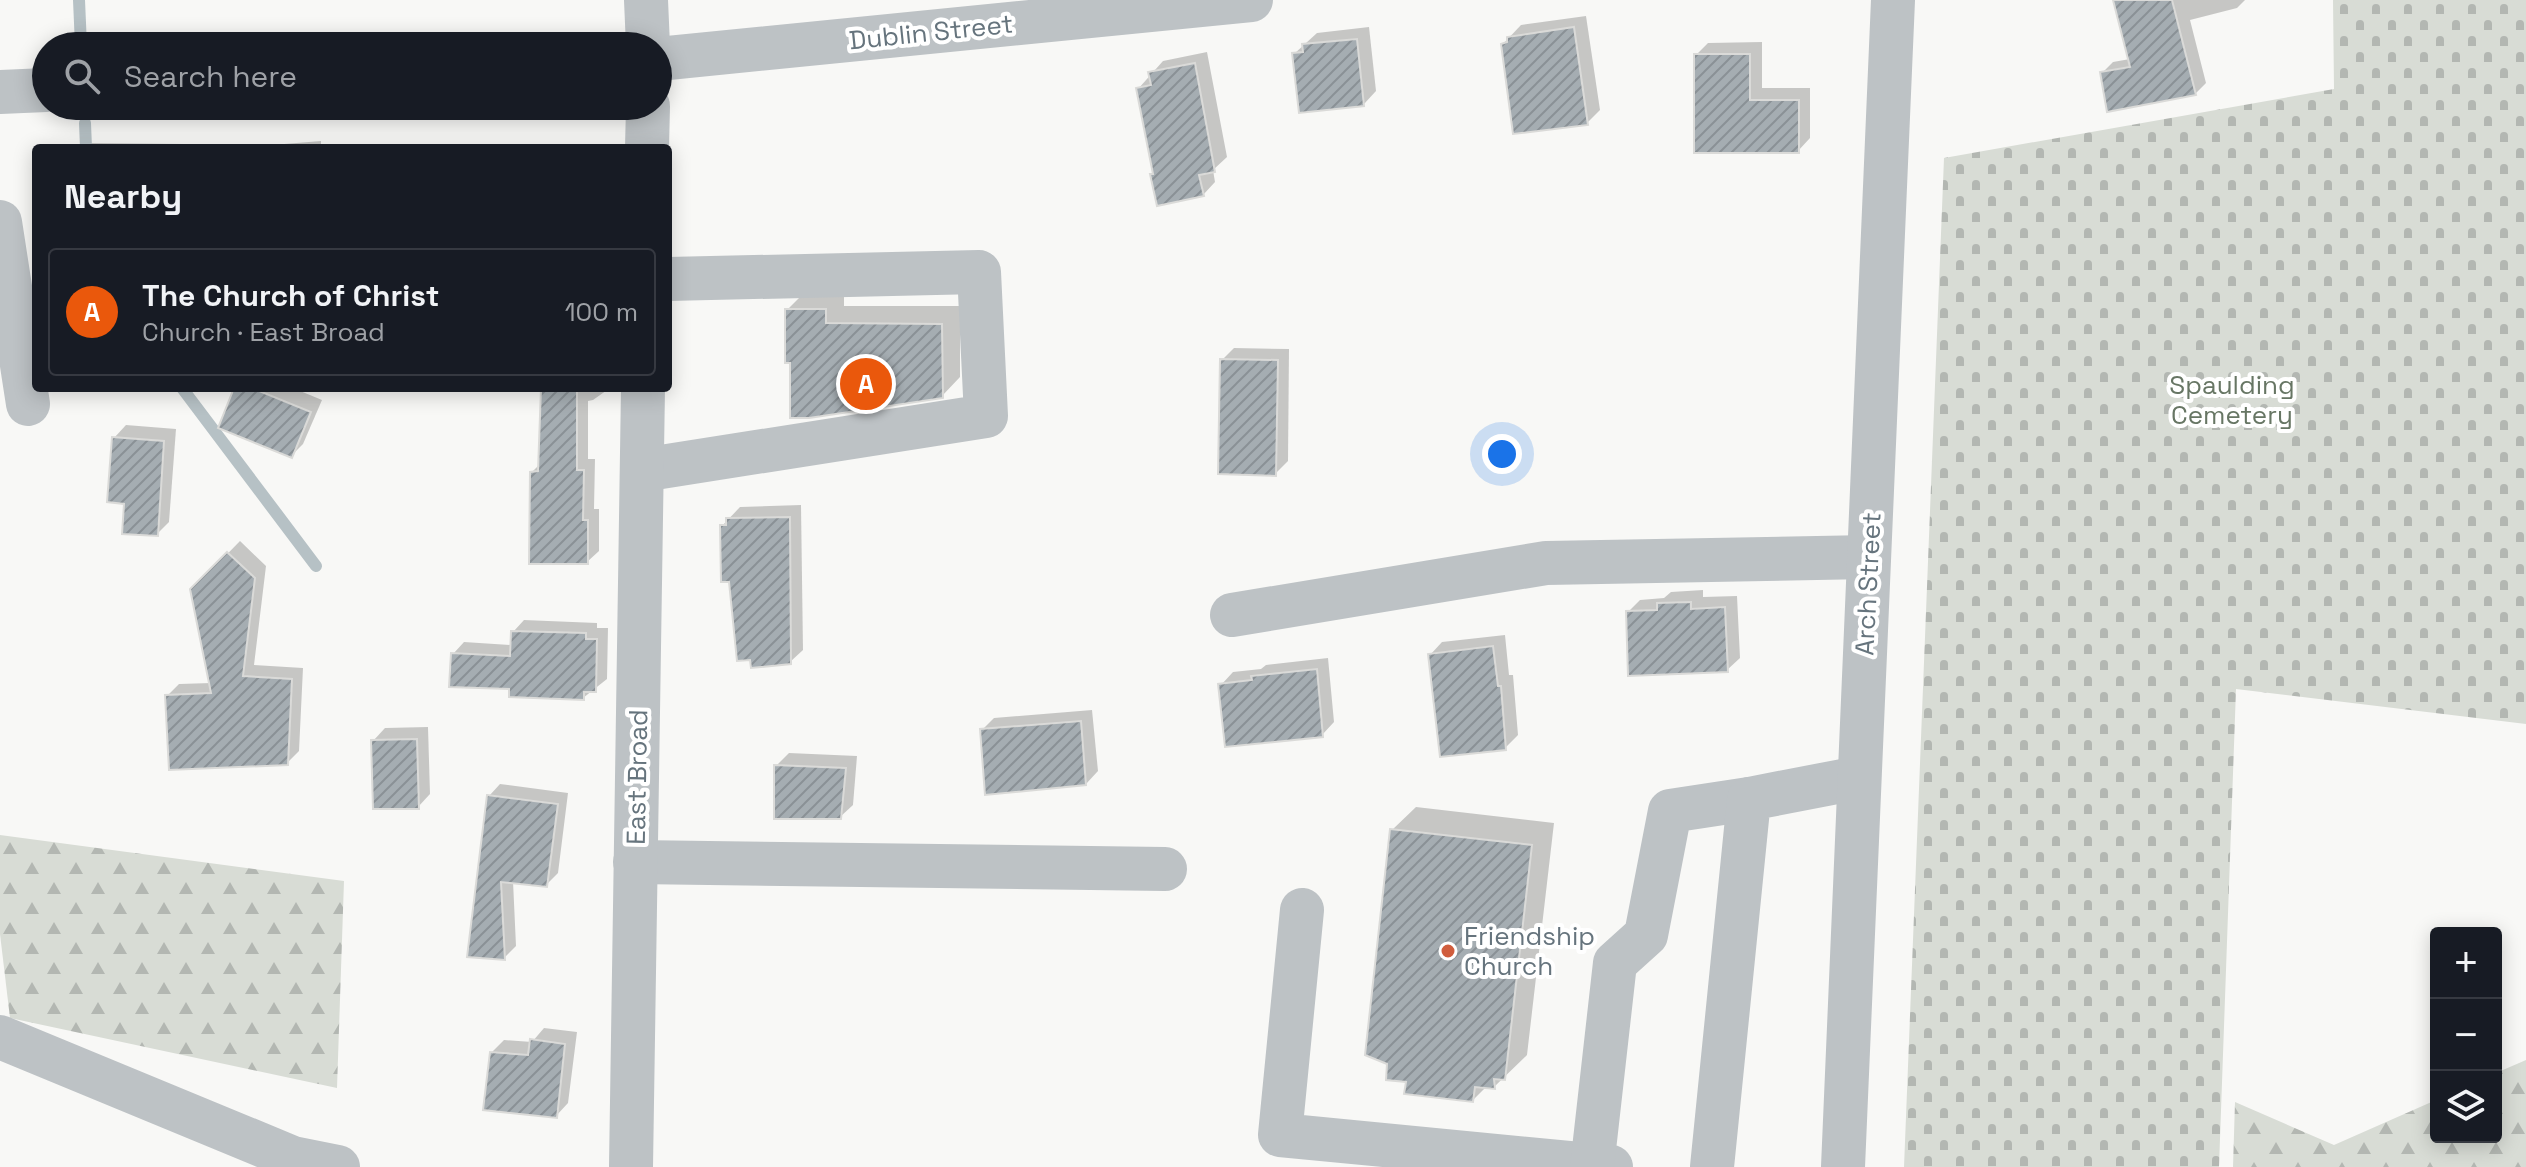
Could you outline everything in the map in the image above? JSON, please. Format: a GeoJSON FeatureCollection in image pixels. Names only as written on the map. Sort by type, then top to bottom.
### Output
{"type":"FeatureCollection","features":[{"type":"Feature","properties":{"kind":"street"},"geometry":{"type":"LineString","coordinates":[[646,0],[647,32]]}},
{"type":"Feature","properties":{"kind":"street","name":"Dublin Street"},"geometry":{"type":"LineString","coordinates":[[672,58],[1251,0]]}},
{"type":"Feature","properties":{"kind":"street","name":"Arch Street"},"geometry":{"type":"LineString","coordinates":[[1843,1167],[1893,0]]}},
{"type":"Feature","properties":{"kind":"street"},"geometry":{"type":"LineString","coordinates":[[0,92],[32,91]]}},
{"type":"Feature","properties":{"kind":"street"},"geometry":{"type":"LineString","coordinates":[[647,144],[648,120]]}},
{"type":"Feature","properties":{"kind":"street"},"geometry":{"type":"LineString","coordinates":[[0,222],[28,404]]}},
{"type":"Feature","properties":{"kind":"street"},"geometry":{"type":"LineString","coordinates":[[642,470],[986,416],[979,272],[672,279]]}},
{"type":"Feature","properties":{"kind":"street","name":"East Broad"},"geometry":{"type":"LineString","coordinates":[[631,1167],[643,392]]}},
{"type":"Feature","properties":{"kind":"street"},"geometry":{"type":"LineString","coordinates":[[1232,615],[1546,563],[1869,557]]}},
{"type":"Feature","properties":{"kind":"street"},"geometry":{"type":"LineString","coordinates":[[1302,910],[1278,1151],[1598,1167],[1615,963],[1646,935],[1670,811],[1858,778]]}},
{"type":"Feature","properties":{"kind":"street"},"geometry":{"type":"LineString","coordinates":[[1712,1167],[1749,799]]}},
{"type":"Feature","properties":{"kind":"street"},"geometry":{"type":"LineString","coordinates":[[635,862],[1165,869]]}},
{"type":"Feature","properties":{"kind":"street"},"geometry":{"type":"LineString","coordinates":[[0,1037],[293,1158],[338,1167]]}},
{"type":"Feature","properties":{"kind":"green space","name":"Spaulding Cemetery"},"geometry":{"type":"Polygon","coordinates":[[[2333,0],[2526,0],[2526,724],[2236,689],[2219,1167],[1904,1167],[1944,158],[2334,89],[2333,0]]]}},
{"type":"Feature","properties":{"kind":"green space"},"geometry":{"type":"Polygon","coordinates":[[[0,835],[344,881],[337,1088],[10,1018],[0,934],[0,835]]]}},
{"type":"Feature","properties":{"kind":"green space"},"geometry":{"type":"Polygon","coordinates":[[[2526,1060],[2526,1167],[2233,1167],[2235,1102],[2334,1145],[2430,1103],[2430,1143],[2502,1143],[2502,1070],[2526,1060]]]}},
{"type":"Feature","properties":{"kind":"building"},"geometry":{"type":"Polygon","coordinates":[[[2113,0],[2172,0],[2196,95],[2107,112],[2100,72],[2130,67],[2113,0]]]}},
{"type":"Feature","properties":{"kind":"building"},"geometry":{"type":"Polygon","coordinates":[[[1574,27],[1588,125],[1513,134],[1501,44],[1507,42],[1507,37],[1574,27]]]}},
{"type":"Feature","properties":{"kind":"building"},"geometry":{"type":"Polygon","coordinates":[[[1357,39],[1364,106],[1299,113],[1292,53],[1303,52],[1302,44],[1357,39]]]}},
{"type":"Feature","properties":{"kind":"building"},"geometry":{"type":"Polygon","coordinates":[[[1694,54],[1750,54],[1750,100],[1799,100],[1799,153],[1694,153],[1694,54]]]}},
{"type":"Feature","properties":{"kind":"building"},"geometry":{"type":"Polygon","coordinates":[[[1195,63],[1215,172],[1199,175],[1204,196],[1157,206],[1136,88],[1151,85],[1148,72],[1195,63]]]}},
{"type":"Feature","properties":{"kind":"building"},"geometry":{"type":"Polygon","coordinates":[[[785,309],[826,309],[826,323],[942,324],[943,398],[809,418],[790,418],[790,363],[785,363],[785,309]]]}},
{"type":"Feature","properties":{"kind":"building"},"geometry":{"type":"Polygon","coordinates":[[[1220,359],[1278,360],[1276,476],[1218,474],[1220,359]]]}},
{"type":"Feature","properties":{"kind":"building"},"geometry":{"type":"Polygon","coordinates":[[[232,392],[262,392],[311,412],[292,458],[218,428],[232,392]]]}},
{"type":"Feature","properties":{"kind":"building"},"geometry":{"type":"Polygon","coordinates":[[[541,392],[577,392],[577,470],[584,470],[583,520],[588,520],[588,564],[529,564],[530,472],[538,471],[541,392]]]}},
{"type":"Feature","properties":{"kind":"building"},"geometry":{"type":"Polygon","coordinates":[[[112,437],[164,441],[158,536],[122,534],[124,504],[107,502],[112,437]]]}},
{"type":"Feature","properties":{"kind":"building"},"geometry":{"type":"Polygon","coordinates":[[[790,517],[791,664],[751,668],[750,660],[737,661],[729,582],[721,582],[720,525],[726,525],[726,518],[790,517]]]}},
{"type":"Feature","properties":{"kind":"building"},"geometry":{"type":"Polygon","coordinates":[[[227,552],[255,578],[243,676],[292,679],[288,765],[169,770],[165,695],[211,693],[190,589],[227,552]]]}},
{"type":"Feature","properties":{"kind":"building"},"geometry":{"type":"Polygon","coordinates":[[[1691,602],[1691,609],[1725,607],[1728,672],[1628,676],[1626,611],[1657,610],[1657,603],[1691,602]]]}},
{"type":"Feature","properties":{"kind":"building"},"geometry":{"type":"Polygon","coordinates":[[[511,631],[586,633],[586,639],[597,639],[596,692],[584,692],[584,700],[509,697],[509,689],[449,687],[451,653],[510,656],[511,631]]]}},
{"type":"Feature","properties":{"kind":"building"},"geometry":{"type":"Polygon","coordinates":[[[1493,646],[1498,686],[1501,686],[1506,750],[1440,757],[1428,654],[1493,646]]]}},
{"type":"Feature","properties":{"kind":"building"},"geometry":{"type":"Polygon","coordinates":[[[1317,669],[1323,737],[1225,747],[1218,684],[1252,680],[1251,676],[1317,669]]]}},
{"type":"Feature","properties":{"kind":"building"},"geometry":{"type":"Polygon","coordinates":[[[1081,721],[1086,785],[985,795],[980,729],[1081,721]]]}},
{"type":"Feature","properties":{"kind":"building"},"geometry":{"type":"Polygon","coordinates":[[[417,739],[419,809],[373,809],[371,740],[417,739]]]}},
{"type":"Feature","properties":{"kind":"building"},"geometry":{"type":"Polygon","coordinates":[[[774,765],[846,768],[841,819],[774,819],[774,765]]]}},
{"type":"Feature","properties":{"kind":"building"},"geometry":{"type":"Polygon","coordinates":[[[487,795],[558,804],[547,887],[501,882],[505,960],[467,957],[487,795]]]}},
{"type":"Feature","properties":{"kind":"building","name":"Friendship Church"},"geometry":{"type":"Polygon","coordinates":[[[1390,829],[1532,845],[1505,1080],[1494,1079],[1495,1089],[1475,1087],[1473,1102],[1404,1094],[1406,1082],[1386,1080],[1387,1064],[1365,1055],[1390,829]]]}},
{"type":"Feature","properties":{"kind":"building"},"geometry":{"type":"Polygon","coordinates":[[[530,1039],[565,1044],[557,1118],[483,1110],[490,1052],[528,1055],[530,1039]]]}},
{"type":"Feature","properties":{"kind":"waterway"},"geometry":{"type":"LineString","coordinates":[[79,0],[80,32]]}},
{"type":"Feature","properties":{"kind":"waterway"},"geometry":{"type":"LineString","coordinates":[[85,123],[86,144]]}},
{"type":"Feature","properties":{"kind":"waterway"},"geometry":{"type":"LineString","coordinates":[[185,392],[316,566]]}},
{"type":"Feature","properties":{"kind":"place","name":"The Church of Christ"},"geometry":{"type":"Point","coordinates":[866,384]}},
{"type":"Feature","properties":{"kind":"place","name":"Friendship Church"},"geometry":{"type":"Point","coordinates":[1448,951]}}]}
